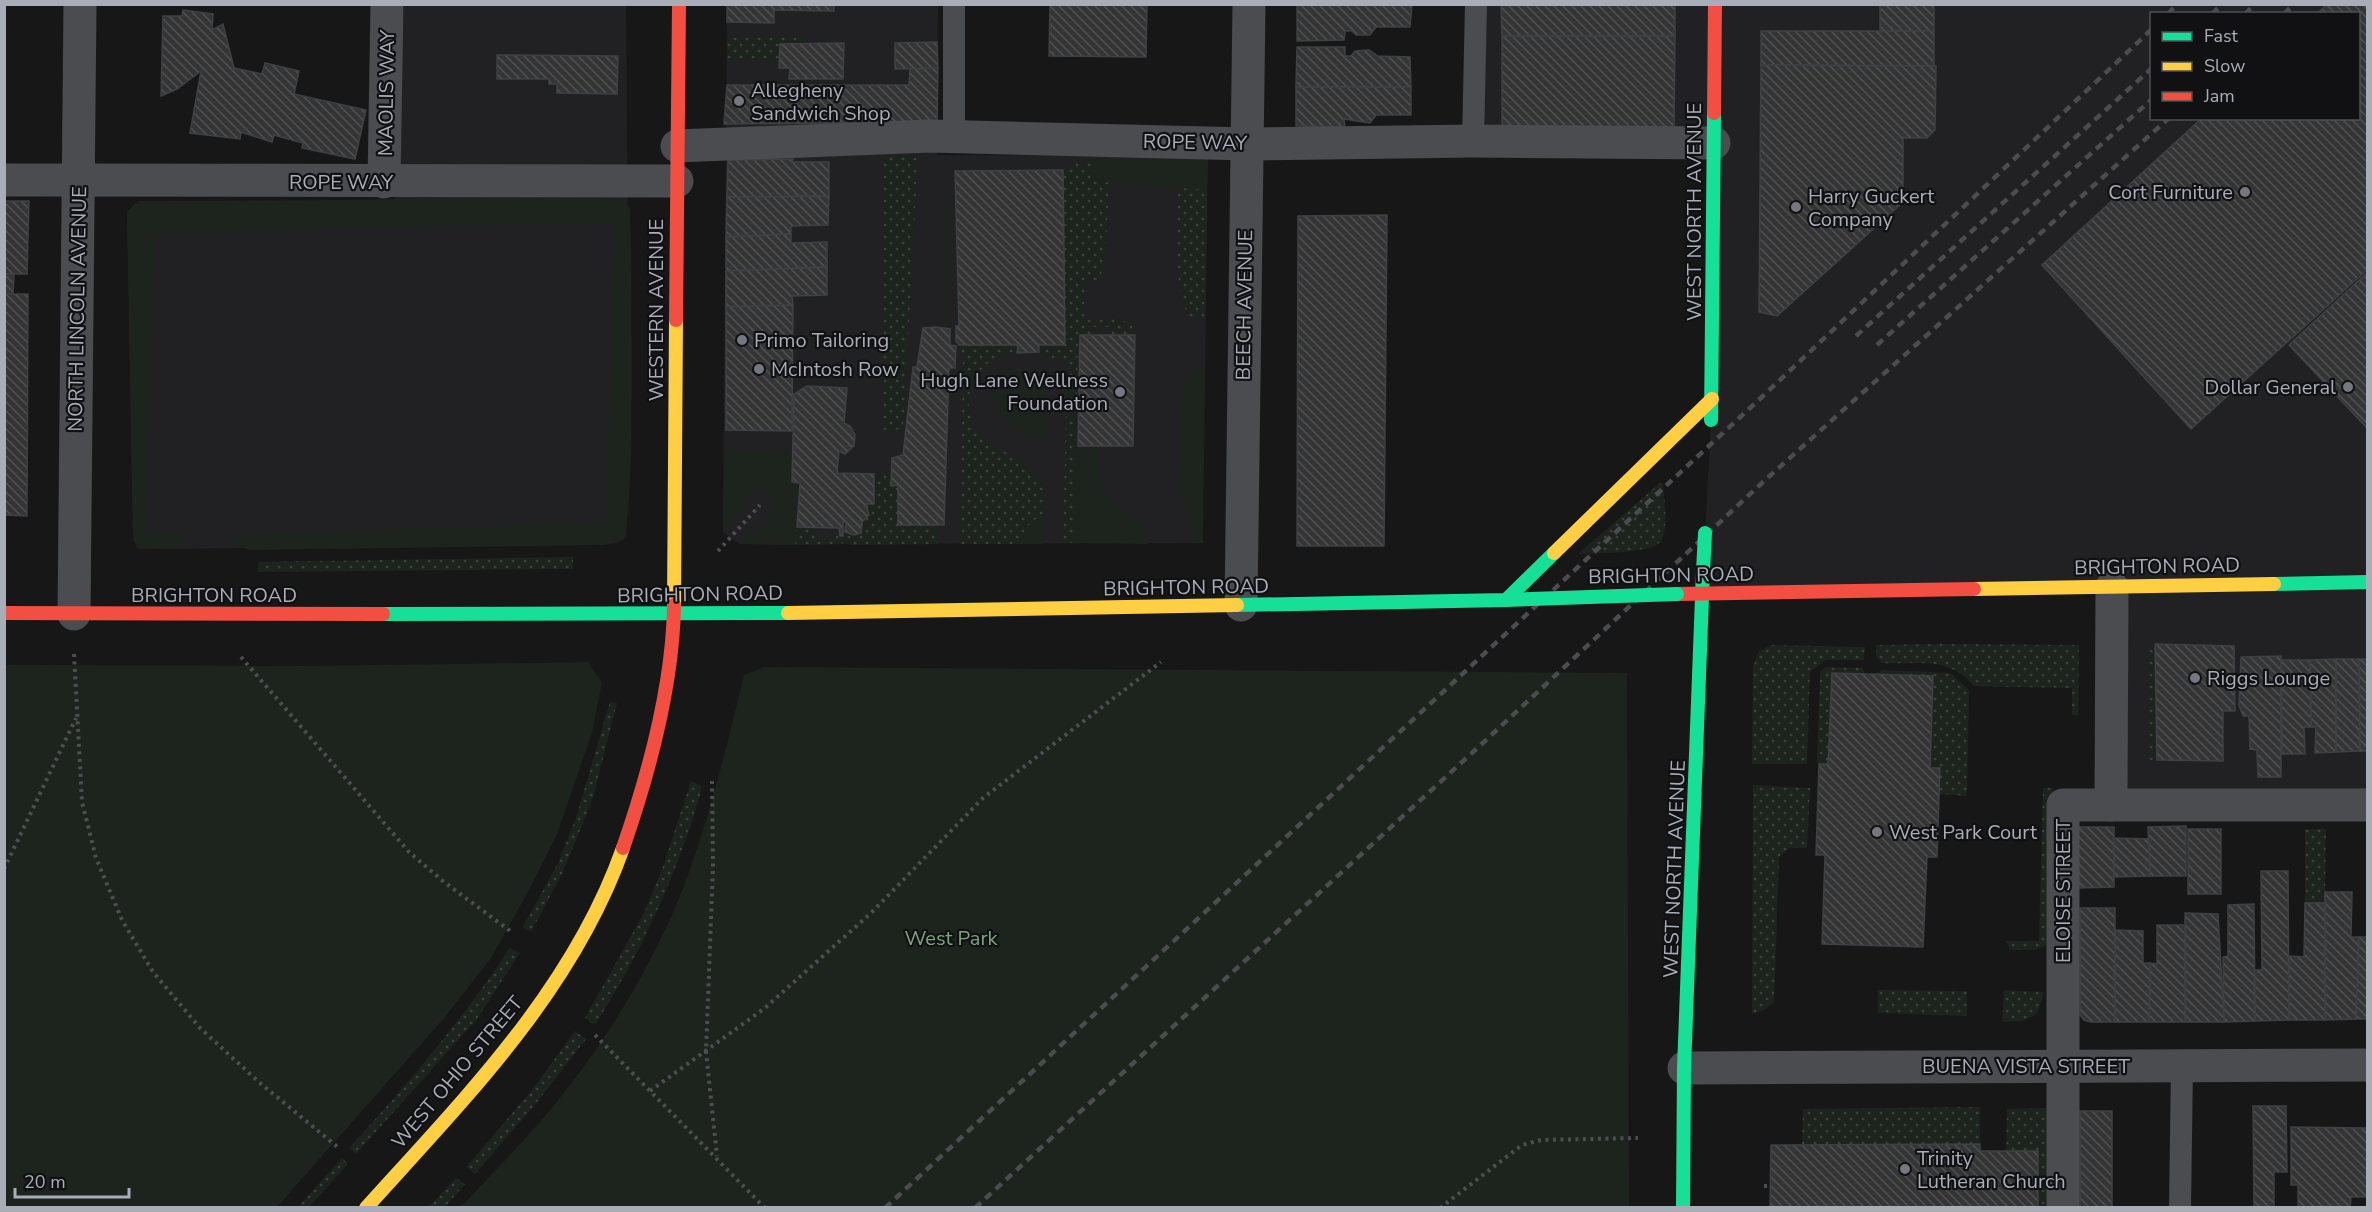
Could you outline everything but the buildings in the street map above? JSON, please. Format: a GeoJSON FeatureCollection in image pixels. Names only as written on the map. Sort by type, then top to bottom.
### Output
{"type":"FeatureCollection","features":[{"type":"Feature","properties":{"kind":"main road","name":"WESTERN AVENUE"},"geometry":{"type":"LineString","coordinates":[[674,615],[679,4]]}},
{"type":"Feature","properties":{"kind":"main road","name":"WEST NORTH AVENUE"},"geometry":{"type":"LineString","coordinates":[[1711,420],[1715,4]]}},
{"type":"Feature","properties":{"kind":"main road"},"geometry":{"type":"LineString","coordinates":[[1506,600],[1712,399]]}},
{"type":"Feature","properties":{"kind":"main road","name":"WEST NORTH AVENUE"},"geometry":{"type":"LineString","coordinates":[[1683,1208],[1684,1068],[1705,533]]}},
{"type":"Feature","properties":{"kind":"main road","name":"BRIGHTON ROAD"},"geometry":{"type":"LineString","coordinates":[[4,614],[674,615],[1506,600],[1702,593],[2367,582]]}},
{"type":"Feature","properties":{"kind":"main road","name":"WEST OHIO STREET"},"geometry":{"type":"LineString","coordinates":[[366,1208],[504,1052],[549,992],[584,935],[613,870],[649,765],[668,678],[674,615]]}},
{"type":"Feature","properties":{"kind":"street","name":"NORTH LINCOLN AVENUE"},"geometry":{"type":"LineString","coordinates":[[74,614],[80,4]]}},
{"type":"Feature","properties":{"kind":"street","name":"MAOLIS WAY"},"geometry":{"type":"LineString","coordinates":[[384,182],[387,4]]}},
{"type":"Feature","properties":{"kind":"street","name":"BEECH AVENUE"},"geometry":{"type":"LineString","coordinates":[[1241,605],[1249,4]]}},
{"type":"Feature","properties":{"kind":"street","name":"ROPE WAY"},"geometry":{"type":"LineString","coordinates":[[677,146],[954,136],[1248,144],[1473,141],[1714,144]]}},
{"type":"Feature","properties":{"kind":"street","name":"ROPE WAY"},"geometry":{"type":"LineString","coordinates":[[4,180],[677,181]]}},
{"type":"Feature","properties":{"kind":"street"},"geometry":{"type":"LineString","coordinates":[[2112,587],[2111,805],[2367,806]]}},
{"type":"Feature","properties":{"kind":"street","name":"ELOISE STREET"},"geometry":{"type":"LineString","coordinates":[[2063,1208],[2063,805],[2111,805]]}},
{"type":"Feature","properties":{"kind":"street","name":"BUENA VISTA STREET"},"geometry":{"type":"LineString","coordinates":[[1684,1068],[2367,1065]]}},
{"type":"Feature","properties":{"kind":"lane"},"geometry":{"type":"LineString","coordinates":[[954,4],[954,136]]}},
{"type":"Feature","properties":{"kind":"lane"},"geometry":{"type":"LineString","coordinates":[[1473,141],[1476,4]]}},
{"type":"Feature","properties":{"kind":"lane"},"geometry":{"type":"LineString","coordinates":[[2180,1208],[2182,1065]]}},
{"type":"Feature","properties":{"kind":"path"},"geometry":{"type":"LineString","coordinates":[[718,551],[760,505]]}},
{"type":"Feature","properties":{"kind":"path"},"geometry":{"type":"LineString","coordinates":[[74,654],[82,802],[96,858],[122,920],[153,972],[200,1028],[260,1083],[340,1149]]}},
{"type":"Feature","properties":{"kind":"path"},"geometry":{"type":"LineString","coordinates":[[241,657],[376,817],[409,852],[444,882],[513,933]]}},
{"type":"Feature","properties":{"kind":"path"},"geometry":{"type":"LineString","coordinates":[[651,1091],[765,1008],[872,912],[983,798],[1161,662]]}},
{"type":"Feature","properties":{"kind":"path"},"geometry":{"type":"LineString","coordinates":[[4,869],[76,717]]}},
{"type":"Feature","properties":{"kind":"path"},"geometry":{"type":"LineString","coordinates":[[712,781],[713,865],[706,1052],[717,1156]]}},
{"type":"Feature","properties":{"kind":"path"},"geometry":{"type":"LineString","coordinates":[[595,1035],[717,1156],[765,1208]]}},
{"type":"Feature","properties":{"kind":"path"},"geometry":{"type":"LineString","coordinates":[[1440,1208],[1521,1145],[1541,1140],[1638,1138]]}},
{"type":"Feature","properties":{"kind":"path"},"geometry":{"type":"LineString","coordinates":[[1764,1186],[1771,1186]]}},
{"type":"Feature","properties":{"kind":"shaded area"},"geometry":{"type":"Polygon","coordinates":[[[404,5],[626,5],[630,459],[626,536],[618,543],[602,545],[141,549],[137,547],[133,539],[127,212],[139,201],[395,200],[404,5]]]}},
{"type":"Feature","properties":{"kind":"shaded area"},"geometry":{"type":"Polygon","coordinates":[[[727,5],[938,5],[937,155],[1208,156],[1203,543],[739,544],[723,532],[727,5]]]}},
{"type":"Feature","properties":{"kind":"shaded area"},"geometry":{"type":"Polygon","coordinates":[[[1476,5],[2367,5],[2367,805],[2111,805],[2112,588],[1702,593],[1712,399],[1714,144],[1473,141],[1476,5]]]}},
{"type":"Feature","properties":{"kind":"green space"},"geometry":{"type":"Polygon","coordinates":[[[806,36],[805,44],[780,44],[780,62],[727,59],[727,38],[806,36]]]}},
{"type":"Feature","properties":{"kind":"green space"},"geometry":{"type":"Polygon","coordinates":[[[918,155],[903,429],[883,430],[884,156],[918,155]]]}},
{"type":"Feature","properties":{"kind":"green space"},"geometry":{"type":"Polygon","coordinates":[[[1208,156],[1207,190],[1109,183],[1094,175],[1092,160],[1208,156]]]}},
{"type":"Feature","properties":{"kind":"green space"},"geometry":{"type":"Polygon","coordinates":[[[1092,160],[1097,178],[1109,183],[1105,266],[1098,279],[1084,284],[1085,320],[1120,319],[1132,325],[1135,335],[1112,335],[1111,327],[1093,327],[1092,335],[1078,336],[1073,543],[1063,543],[1067,370],[1066,360],[1045,357],[1045,346],[1065,345],[1063,170],[1071,162],[1092,160]]]}},
{"type":"Feature","properties":{"kind":"green space"},"geometry":{"type":"Polygon","coordinates":[[[1172,185],[1207,190],[1204,319],[1190,316],[1184,306],[1177,257],[1178,192],[1172,185]]]}},
{"type":"Feature","properties":{"kind":"green space"},"geometry":{"type":"Polygon","coordinates":[[[610,196],[624,201],[630,209],[632,327],[630,486],[623,540],[602,545],[250,550],[234,545],[235,534],[606,522],[614,222],[154,233],[148,533],[183,533],[179,547],[141,549],[137,547],[133,539],[127,212],[135,203],[610,196]]]}},
{"type":"Feature","properties":{"kind":"green space"},"geometry":{"type":"Polygon","coordinates":[[[950,204],[949,329],[936,327],[944,323],[945,205],[950,204]]]}},
{"type":"Feature","properties":{"kind":"green space"},"geometry":{"type":"Polygon","coordinates":[[[959,345],[1018,345],[1017,353],[1003,355],[992,360],[982,369],[974,380],[969,405],[971,418],[984,438],[1028,467],[1044,486],[1046,500],[1044,519],[1036,519],[1023,534],[1022,544],[960,544],[963,362],[959,345]]]}},
{"type":"Feature","properties":{"kind":"green space"},"geometry":{"type":"Polygon","coordinates":[[[1204,367],[1203,543],[1193,543],[1191,516],[1178,484],[1179,406],[1186,380],[1194,371],[1204,367]]]}},
{"type":"Feature","properties":{"kind":"green space"},"geometry":{"type":"Polygon","coordinates":[[[1009,370],[1033,374],[1045,382],[1048,429],[1043,440],[1033,440],[1010,425],[1000,414],[993,401],[992,389],[996,378],[1009,370]]]}},
{"type":"Feature","properties":{"kind":"green space"},"geometry":{"type":"Polygon","coordinates":[[[1075,446],[1097,446],[1099,475],[1106,493],[1120,507],[1143,523],[1148,544],[1073,543],[1075,446]]]}},
{"type":"Feature","properties":{"kind":"green space"},"geometry":{"type":"Polygon","coordinates":[[[793,450],[792,482],[800,483],[795,545],[739,544],[741,536],[756,531],[766,522],[770,497],[762,488],[751,491],[741,512],[723,532],[724,451],[793,450]]]}},
{"type":"Feature","properties":{"kind":"green space"},"geometry":{"type":"Polygon","coordinates":[[[874,474],[891,474],[891,485],[898,485],[898,525],[938,525],[938,544],[849,545],[841,538],[843,544],[795,545],[796,528],[811,528],[812,534],[829,539],[838,535],[839,528],[840,536],[842,536],[843,522],[846,522],[845,532],[851,536],[858,533],[866,513],[866,504],[874,503],[874,474]]]}},
{"type":"Feature","properties":{"kind":"green space"},"geometry":{"type":"Polygon","coordinates":[[[1660,483],[1663,484],[1665,513],[1665,528],[1661,541],[1656,545],[1635,551],[1578,554],[1660,483]]]}},
{"type":"Feature","properties":{"kind":"green space"},"geometry":{"type":"Polygon","coordinates":[[[1036,519],[1044,519],[1043,544],[1022,544],[1025,528],[1036,519]]]}},
{"type":"Feature","properties":{"kind":"green space"},"geometry":{"type":"Polygon","coordinates":[[[573,557],[573,569],[258,572],[258,562],[573,557]]]}},
{"type":"Feature","properties":{"kind":"green space"},"geometry":{"type":"Polygon","coordinates":[[[2149,644],[2155,644],[2157,760],[2150,760],[2149,644]]]}},
{"type":"Feature","properties":{"kind":"green space"},"geometry":{"type":"Polygon","coordinates":[[[1772,645],[1865,647],[1864,660],[1826,660],[1810,672],[1807,764],[1752,764],[1753,667],[1759,651],[1772,645]]]}},
{"type":"Feature","properties":{"kind":"green space"},"geometry":{"type":"Polygon","coordinates":[[[1876,645],[2079,645],[2078,716],[2072,715],[2072,688],[1974,686],[1964,676],[1943,666],[1921,663],[1882,663],[1876,656],[1876,645]]]}},
{"type":"Feature","properties":{"kind":"green space"},"geometry":{"type":"Polygon","coordinates":[[[590,662],[590,666],[602,682],[592,733],[557,834],[491,958],[445,1017],[277,1207],[5,1207],[5,665],[308,666],[590,662]]]}},
{"type":"Feature","properties":{"kind":"green space","name":"West Park"},"geometry":{"type":"Polygon","coordinates":[[[764,667],[1627,673],[1629,1207],[461,1207],[528,1135],[571,1084],[630,997],[663,934],[689,872],[719,775],[744,675],[764,667]]]}},
{"type":"Feature","properties":{"kind":"green space"},"geometry":{"type":"Polygon","coordinates":[[[1826,667],[1863,668],[1865,674],[1828,764],[1817,763],[1820,672],[1826,667]]]}},
{"type":"Feature","properties":{"kind":"green space"},"geometry":{"type":"Polygon","coordinates":[[[1883,670],[1950,673],[1969,690],[1967,796],[1939,794],[1940,768],[1930,768],[1933,677],[1873,674],[1883,670]]]}},
{"type":"Feature","properties":{"kind":"green space"},"geometry":{"type":"Polygon","coordinates":[[[610,702],[617,703],[593,798],[562,874],[531,932],[523,927],[558,863],[576,818],[610,702]]]}},
{"type":"Feature","properties":{"kind":"green space"},"geometry":{"type":"Polygon","coordinates":[[[691,781],[701,786],[700,795],[680,855],[642,942],[595,1025],[585,1018],[645,911],[664,864],[691,781]]]}},
{"type":"Feature","properties":{"kind":"green space"},"geometry":{"type":"Polygon","coordinates":[[[1753,785],[1810,788],[1807,848],[1789,848],[1779,857],[1774,1002],[1764,1010],[1752,1014],[1753,785]]]}},
{"type":"Feature","properties":{"kind":"green space"},"geometry":{"type":"Polygon","coordinates":[[[2043,788],[2053,788],[2047,945],[2034,950],[2010,950],[2006,941],[2039,941],[2043,788]]]}},
{"type":"Feature","properties":{"kind":"green space"},"geometry":{"type":"Polygon","coordinates":[[[2305,829],[2326,829],[2325,903],[2305,903],[2305,829]]]}},
{"type":"Feature","properties":{"kind":"green space"},"geometry":{"type":"Polygon","coordinates":[[[510,948],[520,953],[477,1019],[356,1154],[349,1148],[434,1051],[510,948]]]}},
{"type":"Feature","properties":{"kind":"green space"},"geometry":{"type":"Polygon","coordinates":[[[1878,990],[1967,991],[1967,1016],[1878,1013],[1878,990]]]}},
{"type":"Feature","properties":{"kind":"green space"},"geometry":{"type":"Polygon","coordinates":[[[2004,990],[2044,992],[2037,1014],[2023,1021],[2002,1022],[2004,990]]]}},
{"type":"Feature","properties":{"kind":"green space"},"geometry":{"type":"Polygon","coordinates":[[[575,1031],[586,1039],[538,1101],[475,1174],[466,1167],[532,1090],[575,1031]]]}},
{"type":"Feature","properties":{"kind":"green space"},"geometry":{"type":"Polygon","coordinates":[[[1980,1107],[1980,1144],[1802,1144],[1803,1109],[1980,1107]]]}},
{"type":"Feature","properties":{"kind":"green space"},"geometry":{"type":"Polygon","coordinates":[[[2047,1108],[2047,1207],[2038,1207],[2006,1151],[2007,1109],[2047,1108]]]}},
{"type":"Feature","properties":{"kind":"green space"},"geometry":{"type":"Polygon","coordinates":[[[342,1158],[348,1164],[309,1207],[298,1207],[342,1158]]]}},
{"type":"Feature","properties":{"kind":"green space"},"geometry":{"type":"Polygon","coordinates":[[[456,1178],[465,1184],[445,1207],[429,1207],[456,1178]]]}},
{"type":"Feature","properties":{"kind":"railway"},"geometry":{"type":"LineString","coordinates":[[2170,12],[2177,4]]}},
{"type":"Feature","properties":{"kind":"railway"},"geometry":{"type":"LineString","coordinates":[[2214,12],[2222,4]]}},
{"type":"Feature","properties":{"kind":"railway"},"geometry":{"type":"LineString","coordinates":[[2247,12],[2255,4]]}},
{"type":"Feature","properties":{"kind":"railway"},"geometry":{"type":"LineString","coordinates":[[2286,12],[2294,4]]}},
{"type":"Feature","properties":{"kind":"railway"},"geometry":{"type":"LineString","coordinates":[[885,1208],[1764,395],[2150,31]]}},
{"type":"Feature","properties":{"kind":"railway"},"geometry":{"type":"LineString","coordinates":[[1856,336],[2150,70]]}},
{"type":"Feature","properties":{"kind":"railway"},"geometry":{"type":"LineString","coordinates":[[1877,345],[2150,101]]}},
{"type":"Feature","properties":{"kind":"railway"},"geometry":{"type":"LineString","coordinates":[[975,1208],[1485,741],[1763,482],[2167,120]]}},
{"type":"Feature","properties":{"kind":"traffic: fast"},"geometry":{"type":"LineString","coordinates":[[1711,420],[1714,113]]}},
{"type":"Feature","properties":{"kind":"traffic: fast"},"geometry":{"type":"LineString","coordinates":[[1703,571],[1705,533]]}},
{"type":"Feature","properties":{"kind":"traffic: fast"},"geometry":{"type":"LineString","coordinates":[[1237,605],[1506,600],[1554,553]]}},
{"type":"Feature","properties":{"kind":"traffic: fast"},"geometry":{"type":"LineString","coordinates":[[1683,1208],[1684,1068],[1703,571]]}},
{"type":"Feature","properties":{"kind":"traffic: fast"},"geometry":{"type":"LineString","coordinates":[[2274,584],[2368,582]]}},
{"type":"Feature","properties":{"kind":"traffic: fast"},"geometry":{"type":"LineString","coordinates":[[1506,600],[1677,594]]}},
{"type":"Feature","properties":{"kind":"traffic: fast"},"geometry":{"type":"LineString","coordinates":[[383,614],[788,613]]}},
{"type":"Feature","properties":{"kind":"traffic: slow"},"geometry":{"type":"LineString","coordinates":[[674,605],[676,320]]}},
{"type":"Feature","properties":{"kind":"traffic: slow"},"geometry":{"type":"LineString","coordinates":[[1554,553],[1712,399]]}},
{"type":"Feature","properties":{"kind":"traffic: slow"},"geometry":{"type":"LineString","coordinates":[[1974,589],[2274,584]]}},
{"type":"Feature","properties":{"kind":"traffic: slow"},"geometry":{"type":"LineString","coordinates":[[788,613],[1237,605]]}},
{"type":"Feature","properties":{"kind":"traffic: slow"},"geometry":{"type":"LineString","coordinates":[[366,1208],[478,1083],[546,995],[576,949],[602,900],[623,848]]}},
{"type":"Feature","properties":{"kind":"traffic: jam"},"geometry":{"type":"LineString","coordinates":[[676,320],[679,4]]}},
{"type":"Feature","properties":{"kind":"traffic: jam"},"geometry":{"type":"LineString","coordinates":[[1714,113],[1715,4]]}},
{"type":"Feature","properties":{"kind":"traffic: jam"},"geometry":{"type":"LineString","coordinates":[[1677,594],[1974,589]]}},
{"type":"Feature","properties":{"kind":"traffic: jam"},"geometry":{"type":"LineString","coordinates":[[623,848],[642,790],[658,728],[669,666],[674,605]]}},
{"type":"Feature","properties":{"kind":"traffic: jam"},"geometry":{"type":"LineString","coordinates":[[4,613],[383,614]]}},
{"type":"Feature","properties":{"kind":"place","name":"Allegheny Sandwich Shop"},"geometry":{"type":"Point","coordinates":[739,101]}},
{"type":"Feature","properties":{"kind":"place","name":"Cort Furniture"},"geometry":{"type":"Point","coordinates":[2245,192]}},
{"type":"Feature","properties":{"kind":"place","name":"Harry Guckert Company"},"geometry":{"type":"Point","coordinates":[1796,207]}},
{"type":"Feature","properties":{"kind":"place","name":"Primo Tailoring"},"geometry":{"type":"Point","coordinates":[742,340]}},
{"type":"Feature","properties":{"kind":"place","name":"McIntosh Row"},"geometry":{"type":"Point","coordinates":[759,369]}},
{"type":"Feature","properties":{"kind":"place","name":"Dollar General"},"geometry":{"type":"Point","coordinates":[2348,387]}},
{"type":"Feature","properties":{"kind":"place","name":"Hugh Lane Wellness Foundation"},"geometry":{"type":"Point","coordinates":[1120,392]}},
{"type":"Feature","properties":{"kind":"place","name":"Riggs Lounge"},"geometry":{"type":"Point","coordinates":[2195,678]}},
{"type":"Feature","properties":{"kind":"place","name":"West Park Court"},"geometry":{"type":"Point","coordinates":[1877,832]}},
{"type":"Feature","properties":{"kind":"place","name":"Trinity Lutheran Church"},"geometry":{"type":"Point","coordinates":[1905,1169]}}]}
